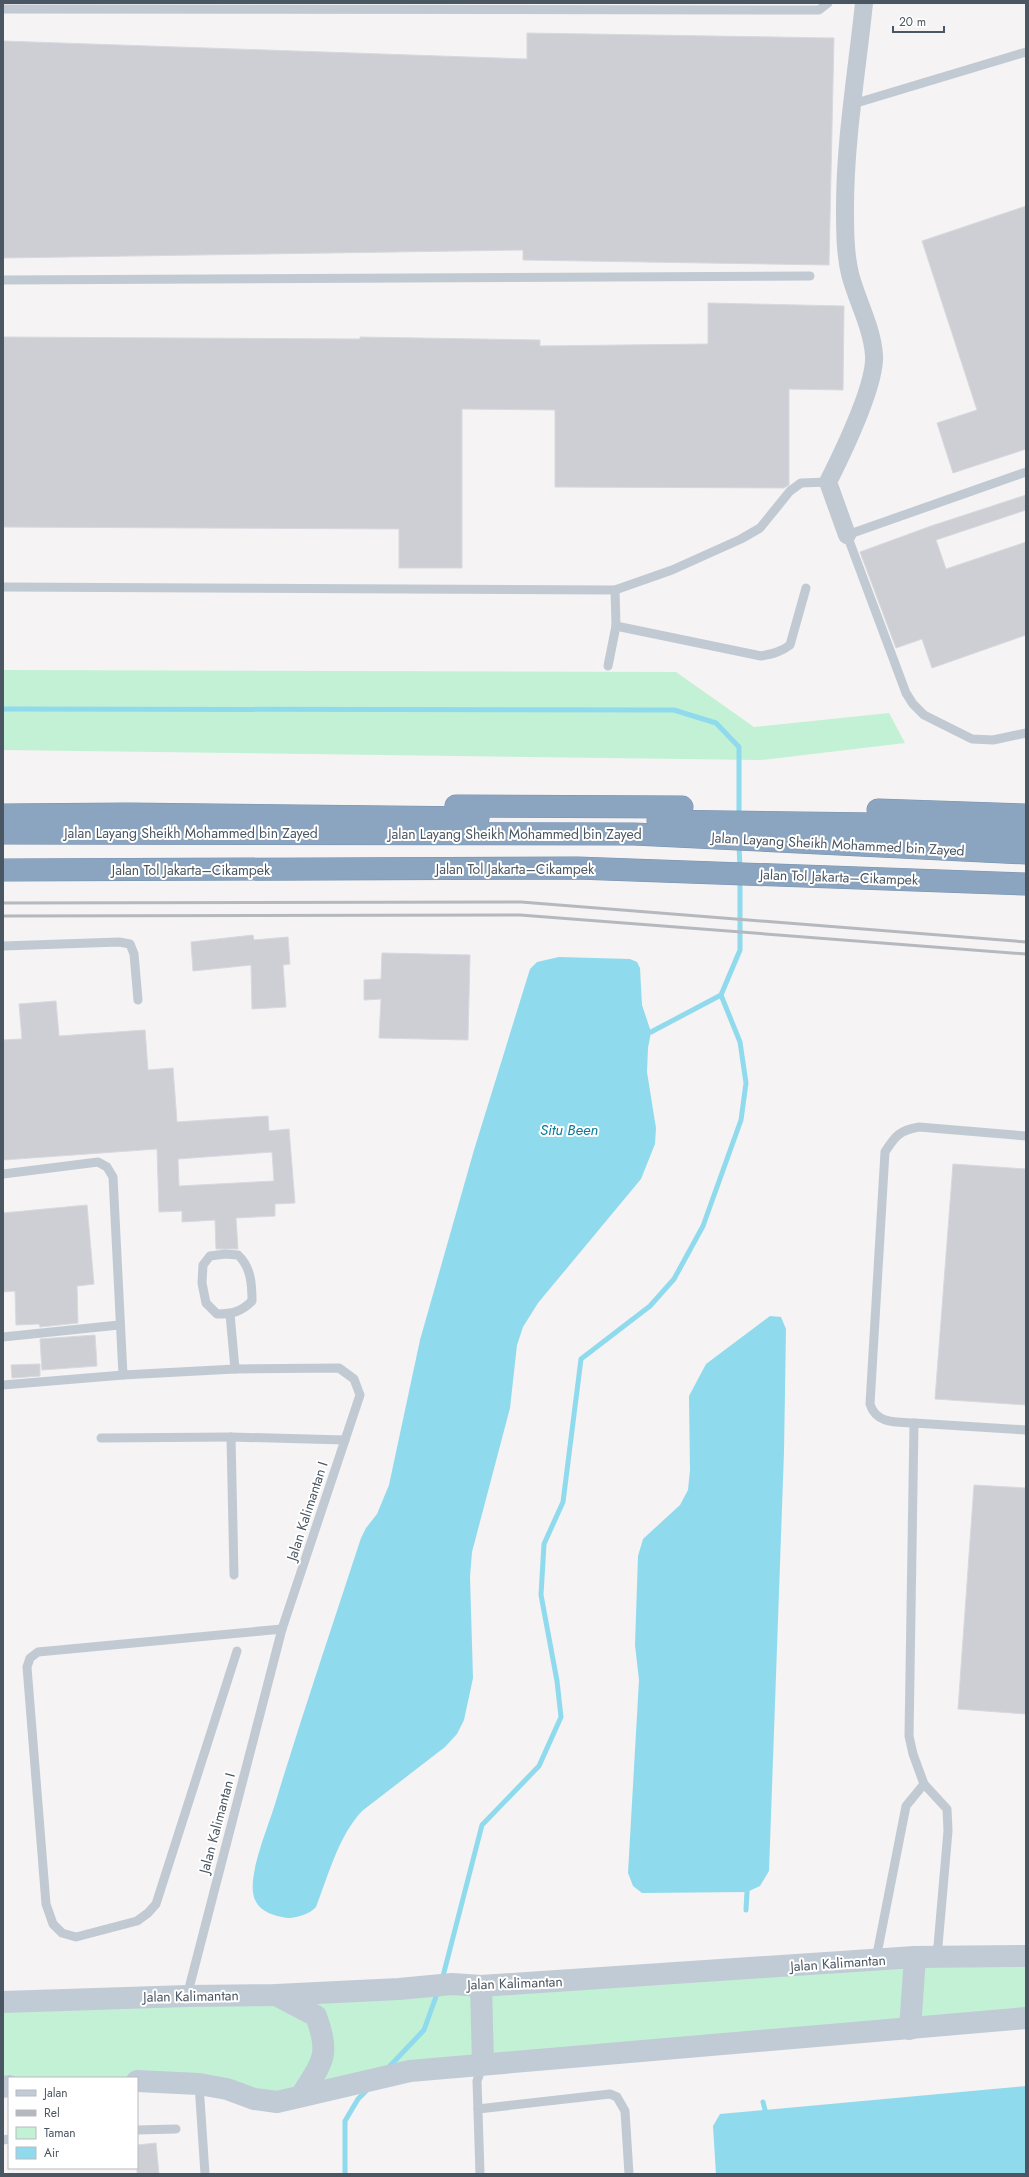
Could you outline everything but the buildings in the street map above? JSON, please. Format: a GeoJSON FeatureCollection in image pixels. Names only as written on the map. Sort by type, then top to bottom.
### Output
{"type":"FeatureCollection","features":[{"type":"Feature","properties":{"kind":"highway"},"geometry":{"type":"LineString","coordinates":[[3,803],[780,808],[1026,815]]}},
{"type":"Feature","properties":{"kind":"highway","name":"Jalan Layang Sheikh Mohammed bin Zayed"},"geometry":{"type":"LineString","coordinates":[[3,815],[128,814],[876,824],[1026,834]]}},
{"type":"Feature","properties":{"kind":"highway","name":"Jalan Layang Sheikh Mohammed bin Zayed"},"geometry":{"type":"LineString","coordinates":[[3,833],[634,834],[1026,853]]}},
{"type":"Feature","properties":{"kind":"highway","name":"Jalan Tol Jakarta–Cikampek"},"geometry":{"type":"LineString","coordinates":[[3,870],[577,868],[681,870],[1026,884]]}},
{"type":"Feature","properties":{"kind":"street"},"geometry":{"type":"LineString","coordinates":[[847,535],[828,482],[843,451],[870,380],[874,356],[870,332],[850,273],[844,208],[864,3]]}},
{"type":"Feature","properties":{"kind":"street","name":"Jalan Kalimantan"},"geometry":{"type":"LineString","coordinates":[[3,2002],[187,1996],[276,1995],[399,1989],[452,1984],[481,1986],[915,1957],[1026,1956]]}},
{"type":"Feature","properties":{"kind":"street"},"geometry":{"type":"LineString","coordinates":[[910,2029],[915,1957]]}},
{"type":"Feature","properties":{"kind":"street"},"geometry":{"type":"LineString","coordinates":[[481,1986],[483,2064]]}},
{"type":"Feature","properties":{"kind":"street"},"geometry":{"type":"LineString","coordinates":[[276,1995],[316,2016],[323,2035],[323,2059],[301,2096]]}},
{"type":"Feature","properties":{"kind":"street"},"geometry":{"type":"LineString","coordinates":[[138,2081],[199,2084],[227,2089],[266,2102],[277,2102],[410,2071],[1026,2018]]}},
{"type":"Feature","properties":{"kind":"lane"},"geometry":{"type":"LineString","coordinates":[[3,9],[357,6],[819,10],[828,3]]}},
{"type":"Feature","properties":{"kind":"lane"},"geometry":{"type":"LineString","coordinates":[[853,104],[1026,52]]}},
{"type":"Feature","properties":{"kind":"lane"},"geometry":{"type":"LineString","coordinates":[[3,280],[810,276]]}},
{"type":"Feature","properties":{"kind":"lane"},"geometry":{"type":"LineString","coordinates":[[1026,472],[847,535],[906,693],[913,704],[924,715],[972,739],[993,740],[1026,732]]}},
{"type":"Feature","properties":{"kind":"lane"},"geometry":{"type":"LineString","coordinates":[[3,587],[615,590],[672,570],[741,539],[760,528],[790,490],[801,483],[828,482]]}},
{"type":"Feature","properties":{"kind":"lane"},"geometry":{"type":"LineString","coordinates":[[616,626],[761,656],[773,654],[782,651],[790,645],[806,588]]}},
{"type":"Feature","properties":{"kind":"lane"},"geometry":{"type":"LineString","coordinates":[[608,666],[616,626],[615,590]]}},
{"type":"Feature","properties":{"kind":"lane"},"geometry":{"type":"LineString","coordinates":[[3,946],[118,942],[130,944],[134,954],[138,1000]]}},
{"type":"Feature","properties":{"kind":"lane"},"geometry":{"type":"LineString","coordinates":[[1026,1136],[919,1127],[906,1129],[893,1138],[885,1152],[870,1404],[872,1412],[885,1421],[1026,1430]]}},
{"type":"Feature","properties":{"kind":"lane"},"geometry":{"type":"LineString","coordinates":[[3,1174],[98,1162],[107,1167],[113,1178],[116,1213],[119,1325],[123,1375]]}},
{"type":"Feature","properties":{"kind":"lane"},"geometry":{"type":"LineString","coordinates":[[238,1255],[244,1261],[252,1282],[252,1301],[244,1310],[230,1314],[217,1314],[206,1303],[202,1283],[203,1265],[210,1256],[238,1255]]}},
{"type":"Feature","properties":{"kind":"lane"},"geometry":{"type":"LineString","coordinates":[[230,1314],[235,1369]]}},
{"type":"Feature","properties":{"kind":"lane"},"geometry":{"type":"LineString","coordinates":[[3,1337],[119,1325]]}},
{"type":"Feature","properties":{"kind":"lane","name":"Jalan Kalimantan I"},"geometry":{"type":"LineString","coordinates":[[3,1385],[123,1375],[235,1369],[339,1368],[354,1378],[360,1395],[282,1629],[187,1996]]}},
{"type":"Feature","properties":{"kind":"lane"},"geometry":{"type":"LineString","coordinates":[[914,1423],[909,1736],[913,1754],[924,1784],[947,1809],[948,1831],[937,1958]]}},
{"type":"Feature","properties":{"kind":"lane"},"geometry":{"type":"LineString","coordinates":[[101,1438],[231,1437],[345,1440]]}},
{"type":"Feature","properties":{"kind":"lane"},"geometry":{"type":"LineString","coordinates":[[231,1437],[234,1575]]}},
{"type":"Feature","properties":{"kind":"lane"},"geometry":{"type":"LineString","coordinates":[[237,1651],[156,1904],[148,1913],[137,1921],[76,1937],[62,1933],[53,1924],[46,1904],[27,1667],[30,1658],[38,1652],[282,1629]]}},
{"type":"Feature","properties":{"kind":"lane"},"geometry":{"type":"LineString","coordinates":[[875,1960],[906,1806],[924,1784]]}},
{"type":"Feature","properties":{"kind":"lane"},"geometry":{"type":"LineString","coordinates":[[480,2174],[477,2081],[483,2064]]}},
{"type":"Feature","properties":{"kind":"lane"},"geometry":{"type":"LineString","coordinates":[[199,2084],[205,2174]]}},
{"type":"Feature","properties":{"kind":"lane"},"geometry":{"type":"LineString","coordinates":[[478,2109],[610,2094],[617,2096],[625,2111],[629,2174]]}},
{"type":"Feature","properties":{"kind":"lane"},"geometry":{"type":"LineString","coordinates":[[138,2130],[176,2128]]}},
{"type":"Feature","properties":{"kind":"green space"},"geometry":{"type":"Polygon","coordinates":[[[3,670],[676,672],[754,727],[889,713],[905,743],[761,760],[3,750],[3,670]]]}},
{"type":"Feature","properties":{"kind":"green space"},"geometry":{"type":"Polygon","coordinates":[[[1026,1956],[1026,2018],[483,2064],[301,2096],[138,2077],[8,2077],[3,2087],[3,2007],[1026,1956]]]}},
{"type":"Feature","properties":{"kind":"water","name":"Situ Been"},"geometry":{"type":"Polygon","coordinates":[[[559,957],[630,959],[637,962],[640,968],[642,1005],[651,1032],[648,1048],[647,1072],[656,1128],[655,1144],[641,1179],[538,1303],[523,1327],[517,1345],[510,1408],[472,1552],[470,1577],[473,1678],[464,1720],[457,1734],[445,1747],[362,1811],[354,1821],[340,1844],[316,1907],[305,1914],[291,1918],[277,1916],[259,1907],[254,1898],[254,1872],[260,1848],[361,1538],[366,1528],[377,1514],[389,1485],[420,1340],[474,1150],[530,969],[537,962],[559,957]]]}},
{"type":"Feature","properties":{"kind":"water"},"geometry":{"type":"Polygon","coordinates":[[[770,1316],[781,1317],[786,1329],[784,1452],[769,1871],[760,1886],[747,1892],[642,1893],[633,1886],[628,1873],[639,1680],[635,1645],[638,1556],[643,1539],[680,1505],[688,1490],[690,1470],[689,1396],[706,1364],[770,1316]]]}},
{"type":"Feature","properties":{"kind":"water"},"geometry":{"type":"Polygon","coordinates":[[[1026,2086],[1026,2174],[716,2174],[713,2126],[720,2114],[1026,2086]]]}},
{"type":"Feature","properties":{"kind":"waterway"},"geometry":{"type":"LineString","coordinates":[[3,709],[674,710],[716,723],[739,747],[739,818]]}},
{"type":"Feature","properties":{"kind":"waterway"},"geometry":{"type":"LineString","coordinates":[[739,844],[740,870]]}},
{"type":"Feature","properties":{"kind":"waterway"},"geometry":{"type":"LineString","coordinates":[[442,1980],[482,1825],[539,1766],[561,1717],[557,1681],[541,1595],[544,1544],[563,1502],[581,1359],[650,1306],[674,1279],[703,1226],[741,1120],[746,1083],[740,1042],[721,995],[740,950],[740,880]]}},
{"type":"Feature","properties":{"kind":"waterway"},"geometry":{"type":"LineString","coordinates":[[651,1032],[721,995]]}},
{"type":"Feature","properties":{"kind":"waterway"},"geometry":{"type":"LineString","coordinates":[[746,1910],[747,1892]]}},
{"type":"Feature","properties":{"kind":"waterway"},"geometry":{"type":"LineString","coordinates":[[388,2068],[424,2030],[438,1991]]}},
{"type":"Feature","properties":{"kind":"waterway"},"geometry":{"type":"LineString","coordinates":[[345,2174],[345,2121],[358,2099],[368,2089]]}},
{"type":"Feature","properties":{"kind":"waterway"},"geometry":{"type":"LineString","coordinates":[[763,2102],[765,2110]]}},
{"type":"Feature","properties":{"kind":"railway"},"geometry":{"type":"LineString","coordinates":[[3,903],[521,902],[1026,942]]}},
{"type":"Feature","properties":{"kind":"railway"},"geometry":{"type":"LineString","coordinates":[[3,916],[520,915],[1026,954]]}}]}
